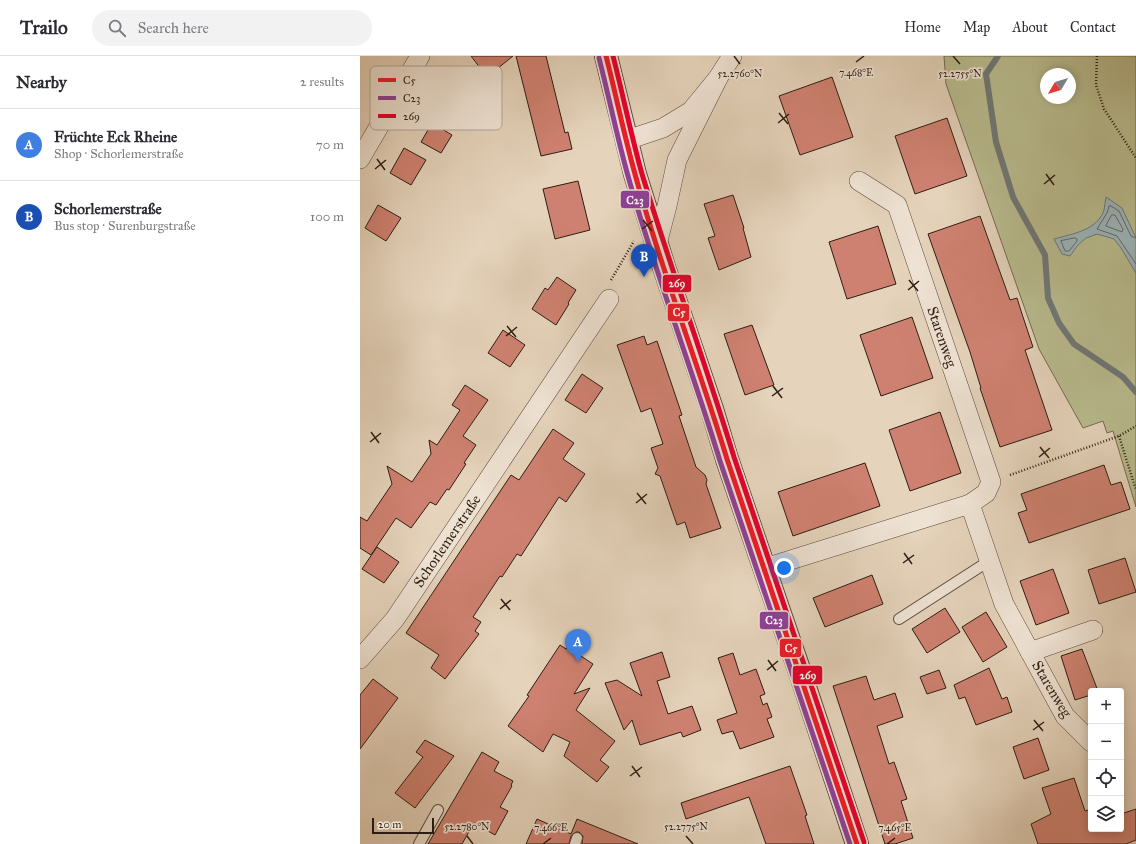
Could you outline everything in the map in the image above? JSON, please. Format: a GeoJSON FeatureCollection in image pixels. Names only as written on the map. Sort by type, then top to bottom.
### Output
{"type":"FeatureCollection","features":[{"type":"Feature","properties":{"kind":"street"},"geometry":{"type":"LineString","coordinates":[[414,66],[420,56]]}},
{"type":"Feature","properties":{"kind":"street"},"geometry":{"type":"LineString","coordinates":[[606,56],[635,174],[648,217],[712,409],[727,459],[857,844]]}},
{"type":"Feature","properties":{"kind":"street"},"geometry":{"type":"LineString","coordinates":[[657,244],[677,160],[718,78],[732,56]]}},
{"type":"Feature","properties":{"kind":"street"},"geometry":{"type":"LineString","coordinates":[[627,140],[663,128],[691,111],[718,78]]}},
{"type":"Feature","properties":{"kind":"street"},"geometry":{"type":"LineString","coordinates":[[360,159],[377,130]]}},
{"type":"Feature","properties":{"kind":"street","name":"Starenweg"},"geometry":{"type":"LineString","coordinates":[[858,181],[897,205],[991,482]]}},
{"type":"Feature","properties":{"kind":"street","name":"Schorlemerstraße"},"geometry":{"type":"LineString","coordinates":[[360,659],[395,619],[609,299]]}},
{"type":"Feature","properties":{"kind":"street"},"geometry":{"type":"LineString","coordinates":[[765,568],[970,504],[986,493],[991,482]]}},
{"type":"Feature","properties":{"kind":"street","name":"Starenweg"},"geometry":{"type":"LineString","coordinates":[[970,504],[1004,604],[1065,716],[1088,739]]}},
{"type":"Feature","properties":{"kind":"street","name":"Starenweg"},"geometry":{"type":"LineString","coordinates":[[1030,652],[1093,630]]}},
{"type":"Feature","properties":{"kind":"lane"},"geometry":{"type":"LineString","coordinates":[[899,619],[989,561]]}},
{"type":"Feature","properties":{"kind":"lane"},"geometry":{"type":"LineString","coordinates":[[419,844],[438,810]]}},
{"type":"Feature","properties":{"kind":"path"},"geometry":{"type":"LineString","coordinates":[[1097,56],[1096,85],[1104,109],[1136,158]]}},
{"type":"Feature","properties":{"kind":"path"},"geometry":{"type":"LineString","coordinates":[[609,299],[607,286],[648,217]]}},
{"type":"Feature","properties":{"kind":"path"},"geometry":{"type":"LineString","coordinates":[[991,482],[1119,436],[1136,426]]}},
{"type":"Feature","properties":{"kind":"path"},"geometry":{"type":"LineString","coordinates":[[1119,436],[1136,490]]}},
{"type":"Feature","properties":{"kind":"green space"},"geometry":{"type":"Polygon","coordinates":[[[944,56],[1136,56],[1136,507],[1113,431],[1107,433],[1103,421],[1083,428],[1039,349],[946,84],[944,56]]]}},
{"type":"Feature","properties":{"kind":"water"},"geometry":{"type":"Polygon","coordinates":[[[1106,197],[1122,208],[1136,238],[1136,273],[1114,239],[1097,234],[1086,238],[1078,245],[1070,256],[1062,254],[1054,239],[1076,233],[1090,227],[1101,217],[1104,210],[1106,197]]]}},
{"type":"Feature","properties":{"kind":"building"},"geometry":{"type":"Polygon","coordinates":[[[471,56],[513,56],[501,66],[479,66],[471,56]]]}},
{"type":"Feature","properties":{"kind":"building"},"geometry":{"type":"Polygon","coordinates":[[[516,56],[546,56],[565,133],[568,132],[572,149],[541,156],[516,56]]]}},
{"type":"Feature","properties":{"kind":"building"},"geometry":{"type":"Polygon","coordinates":[[[832,77],[853,137],[800,155],[779,96],[832,77]]]}},
{"type":"Feature","properties":{"kind":"building"},"geometry":{"type":"Polygon","coordinates":[[[947,118],[967,176],[915,194],[895,136],[947,118]]]}},
{"type":"Feature","properties":{"kind":"building"},"geometry":{"type":"Polygon","coordinates":[[[428,130],[444,130],[452,135],[441,153],[421,142],[428,130]]]}},
{"type":"Feature","properties":{"kind":"building"},"geometry":{"type":"Polygon","coordinates":[[[404,148],[426,160],[411,185],[390,173],[404,148]]]}},
{"type":"Feature","properties":{"kind":"building"},"geometry":{"type":"Polygon","coordinates":[[[578,181],[590,230],[555,239],[543,189],[578,181]]]}},
{"type":"Feature","properties":{"kind":"building"},"geometry":{"type":"Polygon","coordinates":[[[733,195],[744,228],[751,257],[719,270],[708,238],[715,236],[704,204],[733,195]]]}},
{"type":"Feature","properties":{"kind":"building"},"geometry":{"type":"Polygon","coordinates":[[[378,205],[401,218],[386,241],[365,228],[378,205]]]}},
{"type":"Feature","properties":{"kind":"building"},"geometry":{"type":"Polygon","coordinates":[[[980,216],[1010,300],[1017,298],[1033,347],[1025,350],[1052,430],[1000,447],[980,388],[970,352],[928,234],[980,216]]]}},
{"type":"Feature","properties":{"kind":"building"},"geometry":{"type":"Polygon","coordinates":[[[878,226],[896,284],[847,299],[829,242],[878,226]]]}},
{"type":"Feature","properties":{"kind":"building"},"geometry":{"type":"Polygon","coordinates":[[[557,277],[576,290],[556,325],[532,309],[545,288],[548,290],[557,277]]]}},
{"type":"Feature","properties":{"kind":"building"},"geometry":{"type":"Polygon","coordinates":[[[912,317],[933,378],[881,396],[860,335],[912,317]]]}},
{"type":"Feature","properties":{"kind":"building"},"geometry":{"type":"Polygon","coordinates":[[[752,325],[774,385],[745,395],[724,334],[752,325]]]}},
{"type":"Feature","properties":{"kind":"building"},"geometry":{"type":"Polygon","coordinates":[[[503,330],[525,345],[510,367],[488,353],[503,330]]]}},
{"type":"Feature","properties":{"kind":"building"},"geometry":{"type":"Polygon","coordinates":[[[644,336],[647,345],[657,341],[682,415],[679,416],[696,467],[705,475],[707,480],[706,484],[721,528],[690,538],[685,522],[677,525],[660,476],[655,474],[658,468],[651,448],[663,444],[651,408],[641,412],[617,345],[644,336]]]}},
{"type":"Feature","properties":{"kind":"building"},"geometry":{"type":"Polygon","coordinates":[[[582,374],[603,388],[586,413],[565,400],[582,374]]]}},
{"type":"Feature","properties":{"kind":"building"},"geometry":{"type":"Polygon","coordinates":[[[465,385],[488,400],[463,436],[476,445],[464,463],[466,464],[449,490],[447,489],[436,505],[430,502],[411,528],[396,518],[371,555],[360,548],[360,517],[367,521],[392,484],[387,466],[412,482],[431,454],[429,440],[437,445],[460,410],[452,405],[465,385]]]}},
{"type":"Feature","properties":{"kind":"building"},"geometry":{"type":"Polygon","coordinates":[[[940,412],[961,473],[910,491],[889,430],[940,412]]]}},
{"type":"Feature","properties":{"kind":"building"},"geometry":{"type":"Polygon","coordinates":[[[553,429],[574,443],[563,459],[585,474],[566,502],[559,497],[521,556],[517,554],[502,577],[500,576],[473,617],[481,622],[475,631],[479,634],[445,679],[431,668],[439,655],[406,633],[511,475],[519,480],[553,429]]]}},
{"type":"Feature","properties":{"kind":"building"},"geometry":{"type":"Polygon","coordinates":[[[865,463],[880,506],[793,536],[778,492],[865,463]]]}},
{"type":"Feature","properties":{"kind":"building"},"geometry":{"type":"Polygon","coordinates":[[[1104,465],[1111,485],[1121,482],[1130,509],[1029,543],[1018,513],[1027,510],[1021,494],[1104,465]]]}},
{"type":"Feature","properties":{"kind":"building"},"geometry":{"type":"Polygon","coordinates":[[[377,547],[399,562],[384,583],[362,569],[377,547]]]}},
{"type":"Feature","properties":{"kind":"building"},"geometry":{"type":"Polygon","coordinates":[[[1125,558],[1136,592],[1099,604],[1088,570],[1125,558]]]}},
{"type":"Feature","properties":{"kind":"building"},"geometry":{"type":"Polygon","coordinates":[[[1053,569],[1069,613],[1036,625],[1020,581],[1053,569]]]}},
{"type":"Feature","properties":{"kind":"building"},"geometry":{"type":"Polygon","coordinates":[[[872,575],[883,604],[825,627],[813,598],[872,575]]]}},
{"type":"Feature","properties":{"kind":"building"},"geometry":{"type":"Polygon","coordinates":[[[945,608],[960,632],[927,653],[912,629],[945,608]]]}},
{"type":"Feature","properties":{"kind":"building"},"geometry":{"type":"Polygon","coordinates":[[[986,612],[1007,647],[983,662],[962,627],[986,612]]]}},
{"type":"Feature","properties":{"kind":"building"},"geometry":{"type":"Polygon","coordinates":[[[560,645],[566,649],[567,647],[593,664],[574,694],[590,688],[576,710],[615,741],[600,760],[609,767],[597,782],[564,756],[570,742],[553,734],[543,752],[508,726],[529,696],[527,695],[560,645]]]}},
{"type":"Feature","properties":{"kind":"building"},"geometry":{"type":"Polygon","coordinates":[[[1082,649],[1097,688],[1088,688],[1088,696],[1075,700],[1061,656],[1082,649]]]}},
{"type":"Feature","properties":{"kind":"building"},"geometry":{"type":"Polygon","coordinates":[[[662,652],[670,677],[657,681],[668,714],[692,706],[701,730],[683,737],[681,732],[640,745],[632,720],[624,730],[605,683],[617,680],[642,696],[630,663],[662,652]]]}},
{"type":"Feature","properties":{"kind":"building"},"geometry":{"type":"Polygon","coordinates":[[[733,653],[740,675],[756,669],[765,694],[760,696],[763,705],[767,703],[772,717],[767,719],[774,737],[740,749],[733,731],[722,734],[717,720],[737,713],[718,658],[733,653]]]}},
{"type":"Feature","properties":{"kind":"building"},"geometry":{"type":"Polygon","coordinates":[[[989,668],[1002,699],[1007,697],[1012,712],[976,725],[965,697],[959,699],[954,685],[989,668]]]}},
{"type":"Feature","properties":{"kind":"building"},"geometry":{"type":"Polygon","coordinates":[[[939,670],[946,688],[927,694],[920,677],[939,670]]]}},
{"type":"Feature","properties":{"kind":"building"},"geometry":{"type":"Polygon","coordinates":[[[866,676],[874,700],[895,693],[903,717],[877,726],[889,764],[894,762],[907,799],[901,801],[913,838],[895,844],[885,844],[833,686],[866,676]]]}},
{"type":"Feature","properties":{"kind":"building"},"geometry":{"type":"Polygon","coordinates":[[[373,679],[398,698],[360,749],[360,695],[373,679]]]}},
{"type":"Feature","properties":{"kind":"building"},"geometry":{"type":"Polygon","coordinates":[[[1038,738],[1049,770],[1024,779],[1013,747],[1038,738]]]}},
{"type":"Feature","properties":{"kind":"building"},"geometry":{"type":"Polygon","coordinates":[[[425,740],[454,756],[415,808],[395,793],[423,757],[416,752],[425,740]]]}},
{"type":"Feature","properties":{"kind":"building"},"geometry":{"type":"Polygon","coordinates":[[[482,752],[499,762],[494,771],[513,781],[512,786],[500,807],[508,811],[495,835],[474,823],[462,844],[428,844],[482,752]]]}},
{"type":"Feature","properties":{"kind":"building"},"geometry":{"type":"Polygon","coordinates":[[[790,766],[807,815],[805,816],[814,844],[766,844],[749,797],[686,819],[681,803],[790,766]]]}},
{"type":"Feature","properties":{"kind":"building"},"geometry":{"type":"Polygon","coordinates":[[[1074,778],[1085,811],[1088,810],[1088,832],[1124,832],[1124,813],[1136,809],[1136,840],[1126,844],[1038,844],[1031,824],[1051,814],[1042,788],[1074,778]]]}},
{"type":"Feature","properties":{"kind":"building"},"geometry":{"type":"Polygon","coordinates":[[[537,819],[571,834],[577,819],[638,844],[582,844],[583,836],[579,832],[576,832],[571,836],[569,844],[526,844],[537,819]]]}},
{"type":"Feature","properties":{"kind":"waterway"},"geometry":{"type":"LineString","coordinates":[[998,56],[986,74],[996,142],[1013,197],[1045,255],[1048,298],[1059,323],[1074,344],[1123,377],[1136,392]]}},
{"type":"Feature","properties":{"kind":"transit line","name":"C5"},"geometry":{"type":"LineString","coordinates":[[606,56],[631,159],[656,246],[857,844]]}},
{"type":"Feature","properties":{"kind":"transit line","name":"269"},"geometry":{"type":"LineString","coordinates":[[613,56],[638,159],[653,210],[734,457],[864,842]]}},
{"type":"Feature","properties":{"kind":"transit line","name":"C23"},"geometry":{"type":"LineString","coordinates":[[599,58],[624,161],[650,248],[720,461],[850,844]]}},
{"type":"Feature","properties":{"kind":"place","name":"Schorlemerstraße"},"geometry":{"type":"Point","coordinates":[644,277]}},
{"type":"Feature","properties":{"kind":"place","name":"Früchte Eck Rheine"},"geometry":{"type":"Point","coordinates":[578,662]}}]}
